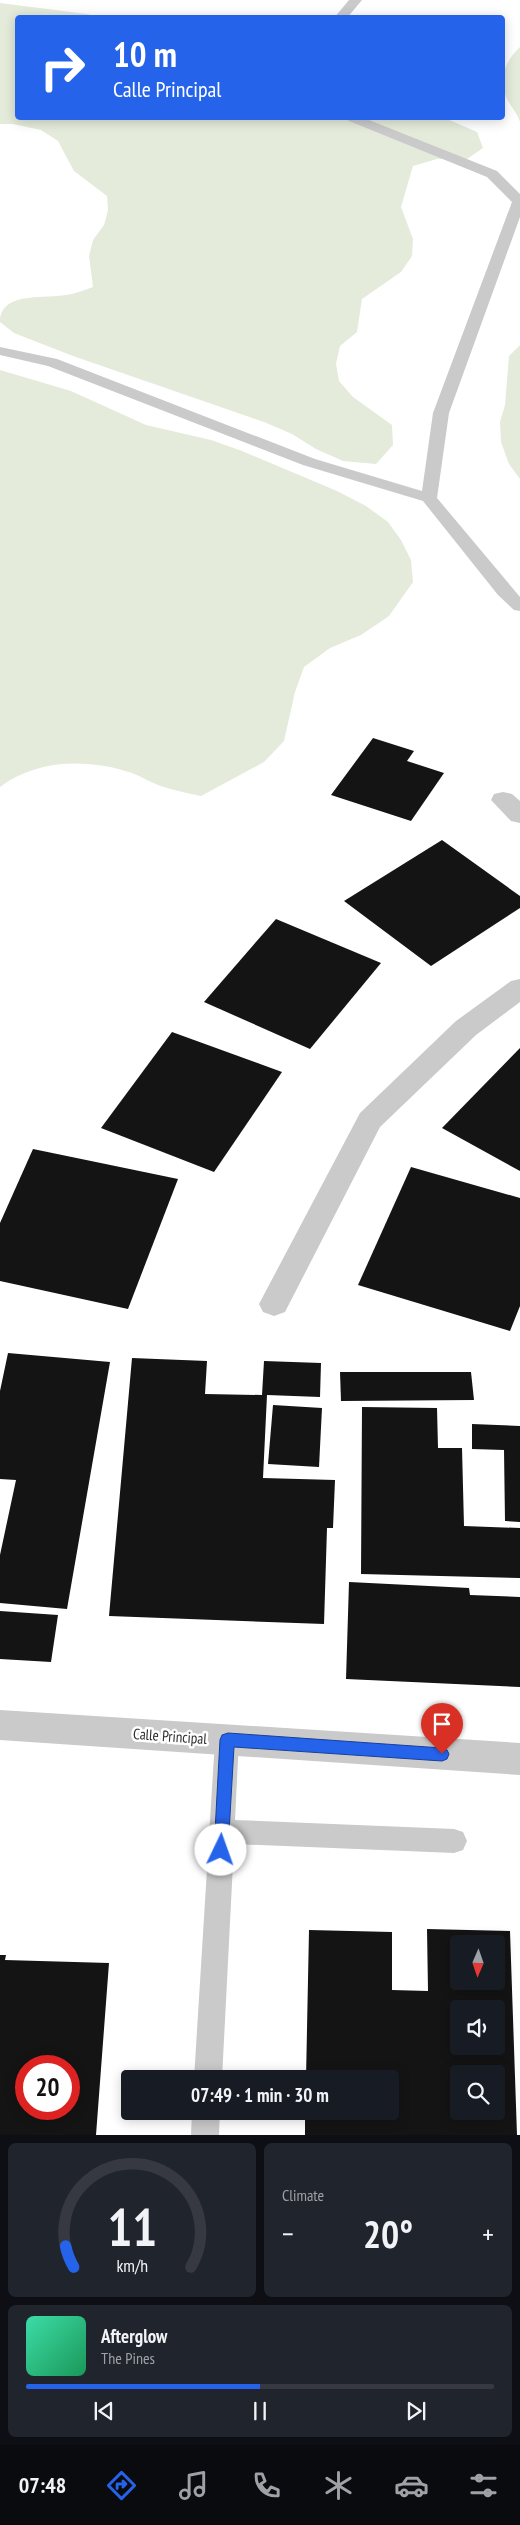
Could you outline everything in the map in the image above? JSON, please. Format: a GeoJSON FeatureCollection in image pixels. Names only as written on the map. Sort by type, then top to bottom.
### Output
{"type":"FeatureCollection","features":[{"type":"Feature","properties":{"kind":"street"},"geometry":{"type":"LineString","coordinates":[[274,1304],[370,1120],[466,1028],[520,988]]}},
{"type":"Feature","properties":{"kind":"street","name":"Calle Principal"},"geometry":{"type":"LineString","coordinates":[[0,1724],[520,1759]]}},
{"type":"Feature","properties":{"kind":"lane"},"geometry":{"type":"LineString","coordinates":[[343,15],[356,0]]}},
{"type":"Feature","properties":{"kind":"lane"},"geometry":{"type":"LineString","coordinates":[[359,120],[492,174],[519,201],[441,413],[429,498]]}},
{"type":"Feature","properties":{"kind":"lane"},"geometry":{"type":"LineString","coordinates":[[0,351],[52,362],[144,396],[310,462],[429,498],[504,591],[520,606]]}},
{"type":"Feature","properties":{"kind":"lane"},"geometry":{"type":"LineString","coordinates":[[209,2070],[228,1740]]}},
{"type":"Feature","properties":{"kind":"lane"},"geometry":{"type":"LineString","coordinates":[[222,1831],[454,1841]]}},
{"type":"Feature","properties":{"kind":"lane"},"geometry":{"type":"LineString","coordinates":[[205,2135],[206,2120]]}},
{"type":"Feature","properties":{"kind":"green space"},"geometry":{"type":"Polygon","coordinates":[[[0,3],[91,15],[15,15],[15,120],[450,120],[477,132],[483,148],[467,159],[437,159],[413,166],[401,207],[413,239],[412,256],[401,272],[362,299],[357,332],[340,346],[336,364],[339,381],[353,397],[392,425],[393,445],[376,464],[343,461],[316,449],[292,434],[264,422],[73,356],[14,333],[0,322],[2,312],[7,305],[15,301],[25,298],[76,293],[93,287],[89,256],[93,240],[104,225],[108,210],[107,196],[74,171],[58,141],[41,130],[13,124],[0,124],[0,3]]]}},
{"type":"Feature","properties":{"kind":"green space"},"geometry":{"type":"Polygon","coordinates":[[[520,47],[520,122],[505,94],[505,68],[511,57],[520,47]]]}},
{"type":"Feature","properties":{"kind":"green space"},"geometry":{"type":"Polygon","coordinates":[[[520,345],[520,479],[509,464],[501,442],[500,422],[505,405],[509,356],[520,345]]]}},
{"type":"Feature","properties":{"kind":"green space"},"geometry":{"type":"Polygon","coordinates":[[[0,370],[71,391],[146,425],[211,440],[242,451],[337,491],[366,506],[388,522],[401,540],[411,560],[413,582],[389,616],[361,635],[330,648],[304,667],[295,692],[284,741],[264,762],[201,796],[160,786],[132,773],[115,768],[81,763],[46,766],[14,778],[0,787],[0,370]]]}},
{"type":"Feature","properties":{"kind":"building"},"geometry":{"type":"Polygon","coordinates":[[[373,738],[414,751],[407,761],[444,773],[411,821],[331,795],[373,738]]]}},
{"type":"Feature","properties":{"kind":"building"},"geometry":{"type":"Polygon","coordinates":[[[442,840],[520,896],[520,908],[431,966],[344,901],[442,840]]]}},
{"type":"Feature","properties":{"kind":"building"},"geometry":{"type":"Polygon","coordinates":[[[276,919],[381,963],[310,1049],[204,1002],[276,919]]]}},
{"type":"Feature","properties":{"kind":"building"},"geometry":{"type":"Polygon","coordinates":[[[172,1032],[282,1072],[214,1172],[101,1128],[172,1032]]]}},
{"type":"Feature","properties":{"kind":"building"},"geometry":{"type":"Polygon","coordinates":[[[520,1048],[520,1171],[442,1128],[520,1048]]]}},
{"type":"Feature","properties":{"kind":"building"},"geometry":{"type":"Polygon","coordinates":[[[33,1149],[178,1179],[128,1309],[0,1281],[0,1223],[33,1149]]]}},
{"type":"Feature","properties":{"kind":"building"},"geometry":{"type":"Polygon","coordinates":[[[411,1167],[520,1198],[520,1306],[510,1331],[358,1285],[411,1167]]]}},
{"type":"Feature","properties":{"kind":"building"},"geometry":{"type":"Polygon","coordinates":[[[8,1353],[110,1362],[67,1609],[0,1603],[0,1555],[16,1480],[0,1479],[0,1391],[8,1353]]]}},
{"type":"Feature","properties":{"kind":"building"},"geometry":{"type":"Polygon","coordinates":[[[132,1358],[207,1361],[205,1394],[262,1395],[264,1361],[321,1363],[320,1397],[267,1395],[263,1478],[335,1480],[333,1528],[327,1528],[324,1624],[109,1616],[132,1358]]]}},
{"type":"Feature","properties":{"kind":"building"},"geometry":{"type":"Polygon","coordinates":[[[340,1372],[471,1372],[474,1400],[341,1401],[340,1372]]]}},
{"type":"Feature","properties":{"kind":"building"},"geometry":{"type":"Polygon","coordinates":[[[273,1405],[322,1408],[319,1467],[268,1464],[273,1405]]]}},
{"type":"Feature","properties":{"kind":"building"},"geometry":{"type":"Polygon","coordinates":[[[362,1407],[437,1408],[438,1448],[462,1448],[464,1526],[520,1528],[520,1578],[361,1574],[362,1407]]]}},
{"type":"Feature","properties":{"kind":"building"},"geometry":{"type":"Polygon","coordinates":[[[472,1424],[520,1426],[520,1522],[505,1521],[504,1450],[472,1449],[472,1424]]]}},
{"type":"Feature","properties":{"kind":"building"},"geometry":{"type":"Polygon","coordinates":[[[349,1582],[469,1588],[470,1595],[520,1597],[520,1687],[346,1679],[349,1582]]]}},
{"type":"Feature","properties":{"kind":"building"},"geometry":{"type":"Polygon","coordinates":[[[0,1611],[58,1615],[51,1662],[0,1659],[0,1611]]]}},
{"type":"Feature","properties":{"kind":"building"},"geometry":{"type":"Polygon","coordinates":[[[427,1929],[510,1931],[517,2135],[305,2135],[305,2120],[399,2120],[399,2070],[306,2070],[309,1930],[392,1932],[392,1990],[428,1991],[427,1929]]]}},
{"type":"Feature","properties":{"kind":"building"},"geometry":{"type":"Polygon","coordinates":[[[0,1955],[6,1955],[5,1960],[109,1963],[96,2135],[0,2135],[0,1955]]]}},
{"type":"Feature","properties":{"kind":"route"},"geometry":{"type":"LineString","coordinates":[[221,1850],[228,1740],[442,1754]]}}]}
